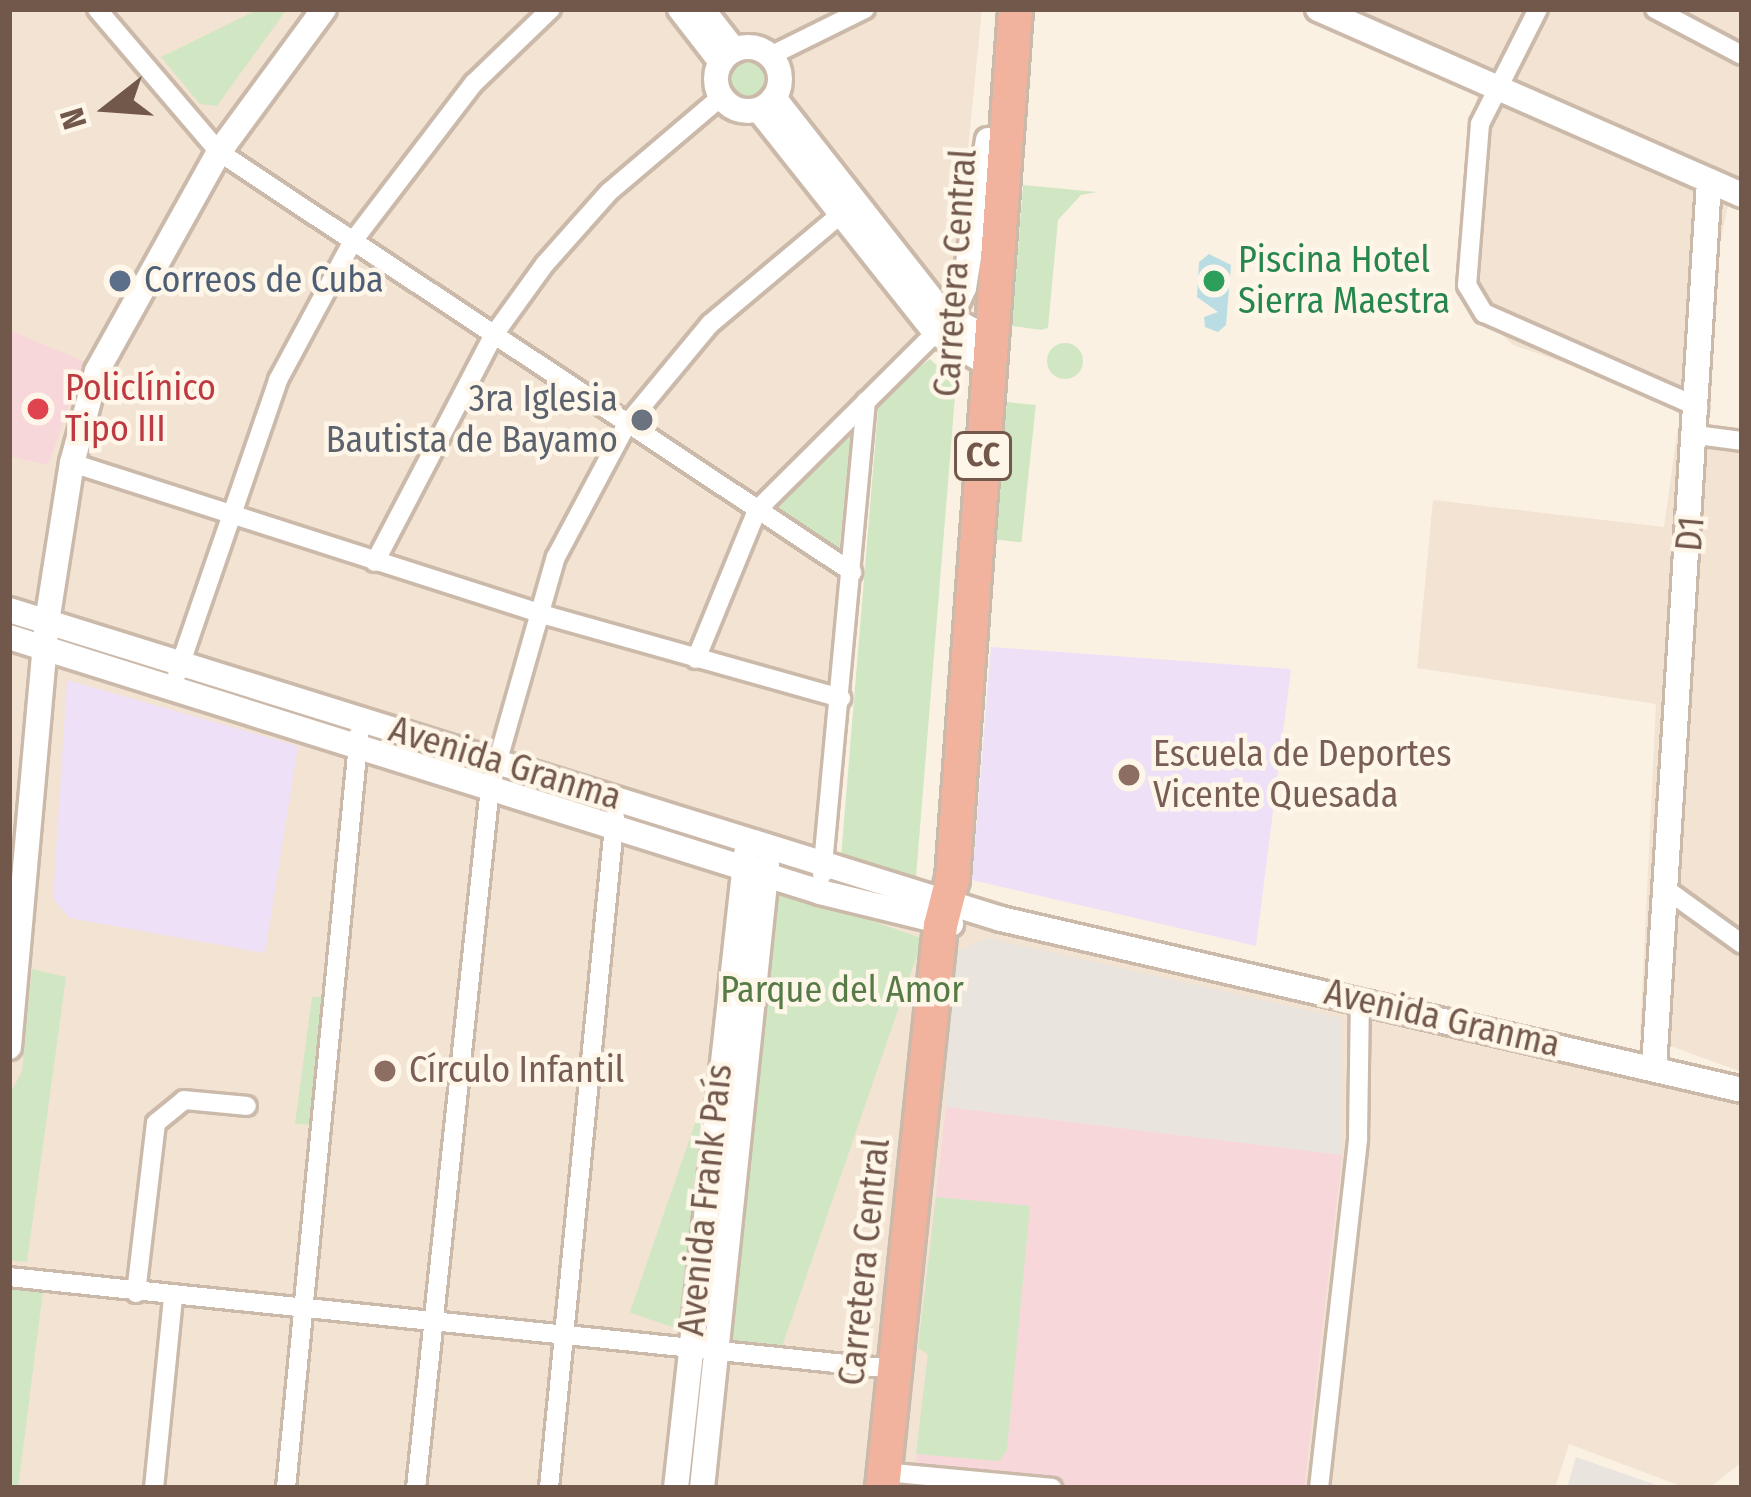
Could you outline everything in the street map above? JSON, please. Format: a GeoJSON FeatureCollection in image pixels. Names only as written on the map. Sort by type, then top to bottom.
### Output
{"type":"FeatureCollection","features":[{"type":"Feature","properties":{"kind":"highway","name":"Carretera Central"},"geometry":{"type":"LineString","coordinates":[[883,1480],[942,913],[952,878],[967,342],[999,9]]}},
{"type":"Feature","properties":{"kind":"highway","name":"Carretera Central"},"geometry":{"type":"LineString","coordinates":[[967,342],[1015,9]]}},
{"type":"Feature","properties":{"kind":"main road"},"geometry":{"type":"LineString","coordinates":[[9,1047],[46,635],[72,463],[97,371],[219,152],[325,9]]}},
{"type":"Feature","properties":{"kind":"main road"},"geometry":{"type":"LineString","coordinates":[[680,9],[728,56],[770,56],[779,72],[766,104]]}},
{"type":"Feature","properties":{"kind":"main road"},"geometry":{"type":"LineString","coordinates":[[702,9],[728,56],[721,98],[738,110],[766,104]]}},
{"type":"Feature","properties":{"kind":"main road"},"geometry":{"type":"LineString","coordinates":[[1324,10],[1742,195]]}},
{"type":"Feature","properties":{"kind":"main road"},"geometry":{"type":"LineString","coordinates":[[766,104],[848,208],[967,342]]}},
{"type":"Feature","properties":{"kind":"main road","name":"D1"},"geometry":{"type":"LineString","coordinates":[[1654,1068],[1699,407],[1709,181]]}},
{"type":"Feature","properties":{"kind":"main road","name":"Avenida Granma"},"geometry":{"type":"LineString","coordinates":[[9,610],[46,635],[176,676],[357,746],[820,892],[1001,919],[1742,1090]]}},
{"type":"Feature","properties":{"kind":"main road","name":"Avenida Granma"},"geometry":{"type":"LineString","coordinates":[[9,637],[46,635]]}},
{"type":"Feature","properties":{"kind":"main road","name":"Avenida Granma"},"geometry":{"type":"LineString","coordinates":[[176,676],[361,720],[495,761],[823,863],[942,913]]}},
{"type":"Feature","properties":{"kind":"main road","name":"Avenida Frank País"},"geometry":{"type":"LineString","coordinates":[[676,1488],[688,1350],[760,844]]}},
{"type":"Feature","properties":{"kind":"main road","name":"Avenida Frank País"},"geometry":{"type":"LineString","coordinates":[[702,1488],[754,871]]}},
{"type":"Feature","properties":{"kind":"street"},"geometry":{"type":"LineString","coordinates":[[97,9],[219,152],[852,572]]}},
{"type":"Feature","properties":{"kind":"street"},"geometry":{"type":"LineString","coordinates":[[176,676],[227,513],[278,380],[353,241],[474,83],[551,9]]}},
{"type":"Feature","properties":{"kind":"street"},"geometry":{"type":"LineString","coordinates":[[770,56],[866,9]]}},
{"type":"Feature","properties":{"kind":"street"},"geometry":{"type":"LineString","coordinates":[[1538,9],[1495,86],[1471,196],[1467,285],[1484,313],[1699,407]]}},
{"type":"Feature","properties":{"kind":"street"},"geometry":{"type":"LineString","coordinates":[[1655,9],[1742,55]]}},
{"type":"Feature","properties":{"kind":"street"},"geometry":{"type":"LineString","coordinates":[[375,562],[493,336],[609,192],[721,98]]}},
{"type":"Feature","properties":{"kind":"street"},"geometry":{"type":"LineString","coordinates":[[416,1488],[490,788],[538,613],[579,506],[627,424],[710,324],[848,208]]}},
{"type":"Feature","properties":{"kind":"street"},"geometry":{"type":"LineString","coordinates":[[696,659],[758,510],[866,401],[967,342]]}},
{"type":"Feature","properties":{"kind":"street"},"geometry":{"type":"LineString","coordinates":[[820,892],[866,401]]}},
{"type":"Feature","properties":{"kind":"street"},"geometry":{"type":"LineString","coordinates":[[1697,435],[1742,442]]}},
{"type":"Feature","properties":{"kind":"street"},"geometry":{"type":"LineString","coordinates":[[72,463],[538,613],[841,698]]}},
{"type":"Feature","properties":{"kind":"street"},"geometry":{"type":"LineString","coordinates":[[286,1488],[361,720]]}},
{"type":"Feature","properties":{"kind":"street"},"geometry":{"type":"LineString","coordinates":[[549,1488],[612,827],[619,800]]}},
{"type":"Feature","properties":{"kind":"street"},"geometry":{"type":"LineString","coordinates":[[1663,887],[1742,944]]}},
{"type":"Feature","properties":{"kind":"street"},"geometry":{"type":"LineString","coordinates":[[1319,1488],[1358,1138],[1360,1000]]}},
{"type":"Feature","properties":{"kind":"street"},"geometry":{"type":"LineString","coordinates":[[136,1293],[156,1123],[184,1100],[247,1106]]}},
{"type":"Feature","properties":{"kind":"street"},"geometry":{"type":"LineString","coordinates":[[9,1277],[893,1369]]}},
{"type":"Feature","properties":{"kind":"street"},"geometry":{"type":"LineString","coordinates":[[154,1488],[173,1297]]}},
{"type":"Feature","properties":{"kind":"street"},"geometry":{"type":"LineString","coordinates":[[883,1480],[1052,1488]]}},
{"type":"Feature","properties":{"kind":"shaded area"},"geometry":{"type":"Polygon","coordinates":[[[9,9],[982,9],[954,289],[871,393],[828,865],[1742,1090],[1742,1462],[1709,1488],[1686,1488],[1569,1444],[1555,1488],[9,1488],[9,9]]]}},
{"type":"Feature","properties":{"kind":"shaded area"},"geometry":{"type":"Polygon","coordinates":[[[1315,9],[1742,9],[1742,205],[1729,201],[1686,405],[1513,345],[1461,297],[1478,81],[1315,9]]]}},
{"type":"Feature","properties":{"kind":"shaded area","name":"Policlínico Tipo III"},"geometry":{"type":"Polygon","coordinates":[[[9,330],[85,362],[48,465],[9,456],[9,330]]]}},
{"type":"Feature","properties":{"kind":"shaded area"},"geometry":{"type":"Polygon","coordinates":[[[1678,427],[1742,440],[1742,1072],[1640,1035],[1656,704],[1417,668],[1433,500],[1664,527],[1678,427]]]}},
{"type":"Feature","properties":{"kind":"shaded area","name":"Escuela de Deportes Vicente Quesada"},"geometry":{"type":"Polygon","coordinates":[[[991,647],[1291,669],[1256,946],[972,880],[991,647]]]}},
{"type":"Feature","properties":{"kind":"shaded area"},"geometry":{"type":"Polygon","coordinates":[[[67,680],[298,746],[265,953],[69,918],[53,898],[67,680]]]}},
{"type":"Feature","properties":{"kind":"shaded area"},"geometry":{"type":"Polygon","coordinates":[[[987,938],[1342,1018],[1342,1155],[946,1107],[949,955],[987,938]]]}},
{"type":"Feature","properties":{"kind":"shaded area"},"geometry":{"type":"Polygon","coordinates":[[[946,1107],[1342,1155],[1304,1488],[912,1488],[928,1354],[918,1348],[946,1107]]]}},
{"type":"Feature","properties":{"kind":"shaded area"},"geometry":{"type":"Polygon","coordinates":[[[1576,1457],[1665,1488],[1567,1488],[1576,1457]]]}},
{"type":"Feature","properties":{"kind":"green space"},"geometry":{"type":"Polygon","coordinates":[[[259,9],[287,9],[217,106],[200,104],[161,57],[259,9]]]}},
{"type":"Feature","properties":{"kind":"green space"},"geometry":{"type":"Polygon","coordinates":[[[746,60],[759,66],[765,79],[759,92],[746,98],[733,92],[727,79],[733,66],[746,60]]]}},
{"type":"Feature","properties":{"kind":"green space"},"geometry":{"type":"Polygon","coordinates":[[[1023,185],[1097,192],[1081,195],[1058,220],[1048,328],[1041,330],[1012,326],[1023,185]]]}},
{"type":"Feature","properties":{"kind":"green space"},"geometry":{"type":"Polygon","coordinates":[[[1065,343],[1078,348],[1083,361],[1078,374],[1065,379],[1052,374],[1047,361],[1052,348],[1065,343]]]}},
{"type":"Feature","properties":{"kind":"green space"},"geometry":{"type":"Polygon","coordinates":[[[930,359],[956,384],[916,877],[841,857],[879,398],[930,359]]]}},
{"type":"Feature","properties":{"kind":"green space"},"geometry":{"type":"Polygon","coordinates":[[[1007,402],[1036,405],[1021,542],[993,539],[1007,402]]]}},
{"type":"Feature","properties":{"kind":"green space"},"geometry":{"type":"Polygon","coordinates":[[[852,419],[839,552],[774,509],[852,419]]]}},
{"type":"Feature","properties":{"kind":"green space","name":"Parque del Amor"},"geometry":{"type":"Polygon","coordinates":[[[776,888],[923,938],[776,1363],[630,1313],[776,888]]]}},
{"type":"Feature","properties":{"kind":"green space"},"geometry":{"type":"Polygon","coordinates":[[[32,969],[66,977],[27,1262],[9,1260],[9,1096],[22,1071],[32,969]]]}},
{"type":"Feature","properties":{"kind":"green space"},"geometry":{"type":"Polygon","coordinates":[[[312,997],[332,997],[319,1125],[295,1124],[312,997]]]}},
{"type":"Feature","properties":{"kind":"green space"},"geometry":{"type":"Polygon","coordinates":[[[936,1197],[1030,1206],[1007,1450],[999,1461],[916,1454],[928,1354],[918,1348],[936,1197]]]}},
{"type":"Feature","properties":{"kind":"green space"},"geometry":{"type":"Polygon","coordinates":[[[9,1287],[43,1291],[18,1488],[9,1488],[9,1287]]]}},
{"type":"Feature","properties":{"kind":"water","name":"Piscina Hotel Sierra Maestra"},"geometry":{"type":"Polygon","coordinates":[[[1209,254],[1231,265],[1226,325],[1218,332],[1205,327],[1204,317],[1218,312],[1197,297],[1199,262],[1209,254]]]}},
{"type":"Feature","properties":{"kind":"place","name":"Correos de Cuba"},"geometry":{"type":"Point","coordinates":[120,281]}},
{"type":"Feature","properties":{"kind":"place","name":"Piscina Hotel Sierra Maestra"},"geometry":{"type":"Point","coordinates":[1214,281]}},
{"type":"Feature","properties":{"kind":"place","name":"Policlínico Tipo III"},"geometry":{"type":"Point","coordinates":[38,409]}},
{"type":"Feature","properties":{"kind":"place","name":"3ra Iglesia Bautista de Bayamo"},"geometry":{"type":"Point","coordinates":[642,420]}},
{"type":"Feature","properties":{"kind":"place","name":"Escuela de Deportes Vicente Quesada"},"geometry":{"type":"Point","coordinates":[1129,775]}},
{"type":"Feature","properties":{"kind":"place","name":"Círculo Infantil"},"geometry":{"type":"Point","coordinates":[385,1071]}}]}
